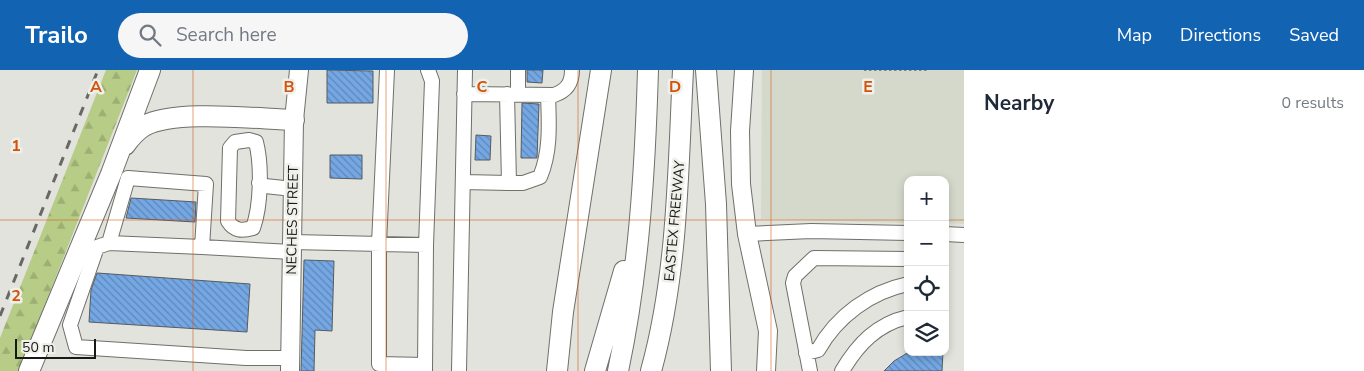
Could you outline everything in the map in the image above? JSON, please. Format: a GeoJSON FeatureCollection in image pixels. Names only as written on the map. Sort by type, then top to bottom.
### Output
{"type":"FeatureCollection","features":[{"type":"Feature","properties":{"kind":"highway"},"geometry":{"type":"LineString","coordinates":[[29,371],[119,153],[150,70]]}},
{"type":"Feature","properties":{"kind":"highway"},"geometry":{"type":"LineString","coordinates":[[557,371],[563,312],[601,70]]}},
{"type":"Feature","properties":{"kind":"highway"},"geometry":{"type":"LineString","coordinates":[[618,371],[632,292],[642,196],[648,70]]}},
{"type":"Feature","properties":{"kind":"highway","name":"EASTEX FREEWAY"},"geometry":{"type":"LineString","coordinates":[[651,371],[662,326],[675,230],[682,70]]}},
{"type":"Feature","properties":{"kind":"highway"},"geometry":{"type":"LineString","coordinates":[[706,70],[712,130],[720,276],[721,371]]}},
{"type":"Feature","properties":{"kind":"highway"},"geometry":{"type":"LineString","coordinates":[[119,153],[132,136],[144,126],[169,119],[193,117],[294,120]]}},
{"type":"Feature","properties":{"kind":"highway"},"geometry":{"type":"LineString","coordinates":[[595,371],[628,257],[642,196]]}},
{"type":"Feature","properties":{"kind":"highway"},"geometry":{"type":"LineString","coordinates":[[661,371],[662,326]]}},
{"type":"Feature","properties":{"kind":"main road","name":"NECHES STREET"},"geometry":{"type":"LineString","coordinates":[[290,365],[294,120],[299,70]]}},
{"type":"Feature","properties":{"kind":"main road"},"geometry":{"type":"LineString","coordinates":[[744,70],[740,131],[741,184],[747,234],[775,371]]}},
{"type":"Feature","properties":{"kind":"main road"},"geometry":{"type":"LineString","coordinates":[[766,371],[768,331]]}},
{"type":"Feature","properties":{"kind":"street"},"geometry":{"type":"LineString","coordinates":[[387,70],[379,244],[379,364],[425,368],[426,245],[432,81],[428,70]]}},
{"type":"Feature","properties":{"kind":"street"},"geometry":{"type":"LineString","coordinates":[[458,371],[465,70]]}},
{"type":"Feature","properties":{"kind":"street"},"geometry":{"type":"LineString","coordinates":[[509,183],[513,94],[518,70]]}},
{"type":"Feature","properties":{"kind":"street"},"geometry":{"type":"LineString","coordinates":[[464,94],[548,95],[564,92],[568,87],[572,70]]}},
{"type":"Feature","properties":{"kind":"street"},"geometry":{"type":"LineString","coordinates":[[462,182],[523,183],[540,177],[546,164],[549,136],[548,95]]}},
{"type":"Feature","properties":{"kind":"street"},"geometry":{"type":"LineString","coordinates":[[235,142],[256,142],[260,156],[259,183],[257,216],[253,228],[243,231],[232,227],[228,221],[230,148],[235,142]]}},
{"type":"Feature","properties":{"kind":"street"},"geometry":{"type":"LineString","coordinates":[[109,243],[128,178],[206,184],[202,247]]}},
{"type":"Feature","properties":{"kind":"street"},"geometry":{"type":"LineString","coordinates":[[259,183],[265,186],[293,189]]}},
{"type":"Feature","properties":{"kind":"street"},"geometry":{"type":"LineString","coordinates":[[747,234],[811,231],[904,233]]}},
{"type":"Feature","properties":{"kind":"street"},"geometry":{"type":"LineString","coordinates":[[949,234],[964,235]]}},
{"type":"Feature","properties":{"kind":"street"},"geometry":{"type":"LineString","coordinates":[[290,365],[246,358],[76,347],[70,325],[97,247],[109,243],[202,247],[426,245]]}},
{"type":"Feature","properties":{"kind":"street"},"geometry":{"type":"LineString","coordinates":[[810,371],[793,282],[795,276],[814,258],[904,260]]}},
{"type":"Feature","properties":{"kind":"street"},"geometry":{"type":"LineString","coordinates":[[806,353],[818,350],[825,338],[844,316],[868,298],[904,285]]}},
{"type":"Feature","properties":{"kind":"street"},"geometry":{"type":"LineString","coordinates":[[842,371],[851,356],[872,332],[893,320],[904,318]]}},
{"type":"Feature","properties":{"kind":"path"},"geometry":{"type":"LineString","coordinates":[[864,70],[928,70]]}},
{"type":"Feature","properties":{"kind":"shaded area"},"geometry":{"type":"Polygon","coordinates":[[[762,70],[964,70],[964,224],[949,223],[949,176],[904,176],[904,223],[761,219],[762,70]]]}},
{"type":"Feature","properties":{"kind":"green space"},"geometry":{"type":"Polygon","coordinates":[[[106,70],[137,70],[19,371],[0,371],[0,338],[106,70]]]}},
{"type":"Feature","properties":{"kind":"building"},"geometry":{"type":"Polygon","coordinates":[[[327,70],[373,71],[373,103],[327,103],[327,70]]]}},
{"type":"Feature","properties":{"kind":"building"},"geometry":{"type":"Polygon","coordinates":[[[527,70],[543,70],[542,83],[527,82],[527,70]]]}},
{"type":"Feature","properties":{"kind":"building"},"geometry":{"type":"Polygon","coordinates":[[[522,103],[539,104],[537,158],[521,158],[522,103]]]}},
{"type":"Feature","properties":{"kind":"building"},"geometry":{"type":"Polygon","coordinates":[[[476,135],[491,136],[490,160],[475,160],[476,135]]]}},
{"type":"Feature","properties":{"kind":"building"},"geometry":{"type":"Polygon","coordinates":[[[330,155],[362,155],[362,179],[330,178],[330,155]]]}},
{"type":"Feature","properties":{"kind":"building"},"geometry":{"type":"Polygon","coordinates":[[[131,198],[196,202],[195,222],[126,218],[131,198]]]}},
{"type":"Feature","properties":{"kind":"building"},"geometry":{"type":"Polygon","coordinates":[[[304,260],[334,261],[332,331],[315,330],[314,371],[301,371],[304,260]]]}},
{"type":"Feature","properties":{"kind":"building"},"geometry":{"type":"Polygon","coordinates":[[[97,273],[250,284],[247,332],[89,322],[91,290],[97,273]]]}},
{"type":"Feature","properties":{"kind":"building"},"geometry":{"type":"Polygon","coordinates":[[[904,355],[943,356],[942,371],[884,371],[894,361],[904,355]]]}},
{"type":"Feature","properties":{"kind":"railway"},"geometry":{"type":"LineString","coordinates":[[0,316],[98,70]]}}]}
